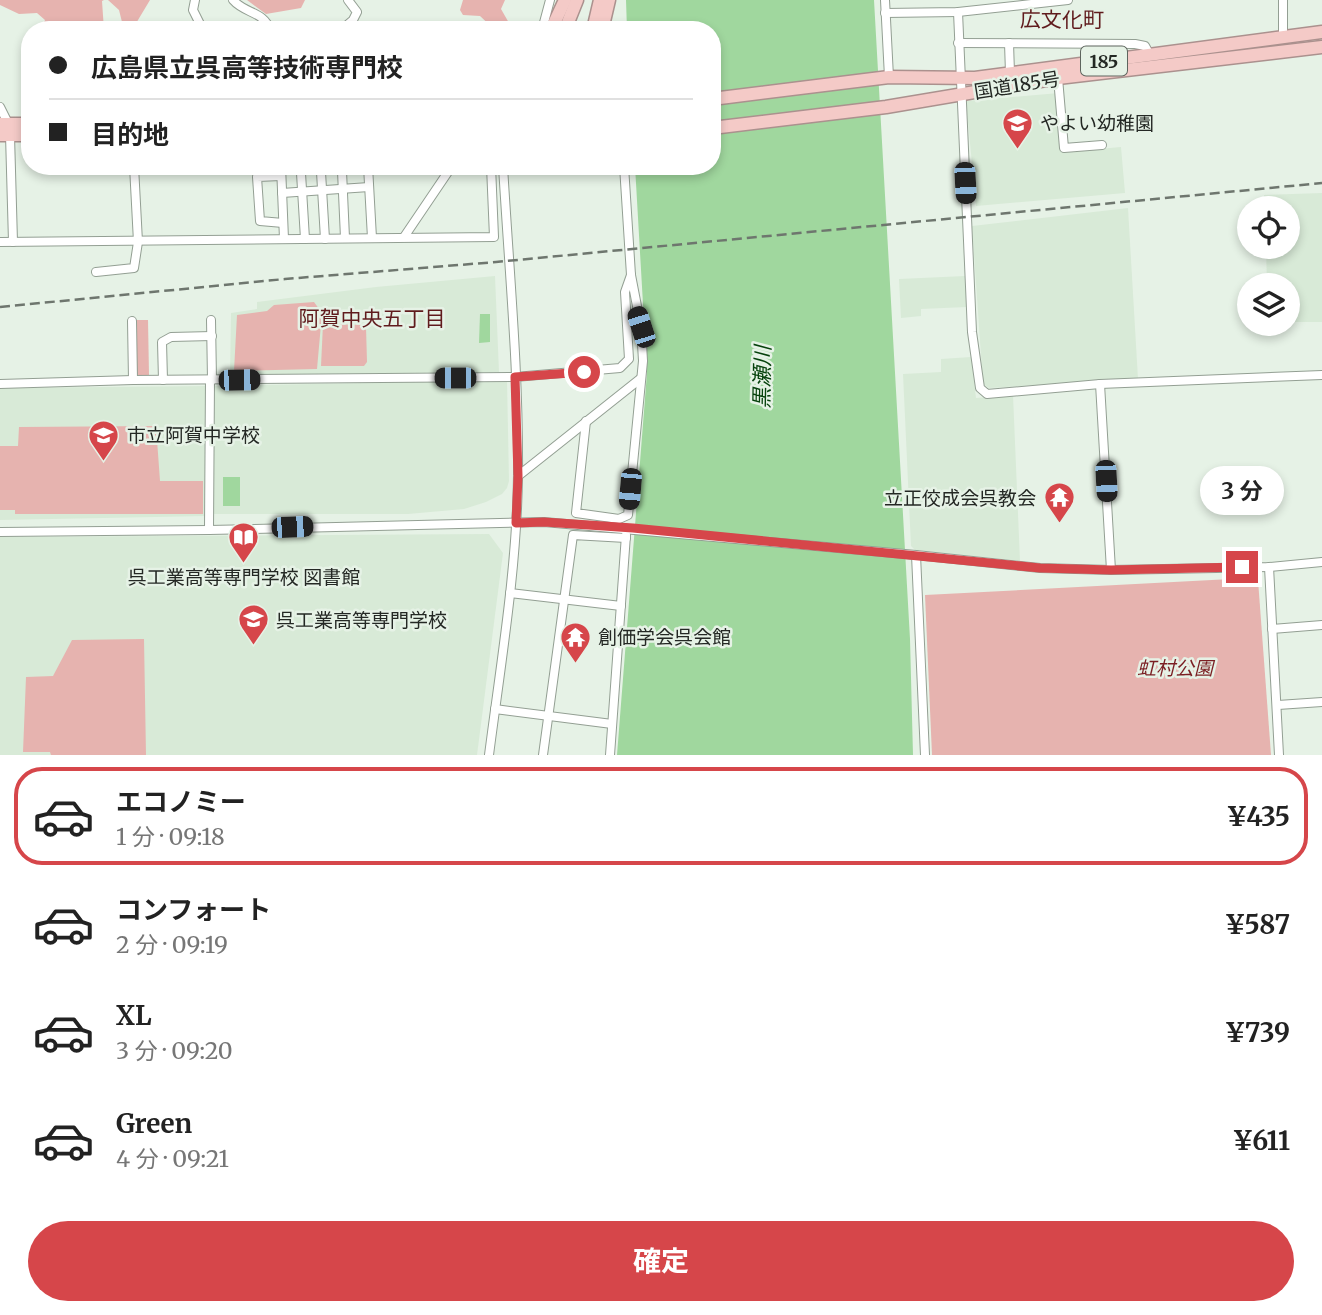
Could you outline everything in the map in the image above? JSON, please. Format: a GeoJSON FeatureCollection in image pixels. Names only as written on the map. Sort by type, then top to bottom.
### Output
{"type":"FeatureCollection","features":[{"type":"Feature","properties":{"kind":"highway"},"geometry":{"type":"LineString","coordinates":[[555,21],[565,0]]}},
{"type":"Feature","properties":{"kind":"highway"},"geometry":{"type":"LineString","coordinates":[[569,21],[579,0]]}},
{"type":"Feature","properties":{"kind":"highway"},"geometry":{"type":"LineString","coordinates":[[595,21],[600,0]]}},
{"type":"Feature","properties":{"kind":"highway"},"geometry":{"type":"LineString","coordinates":[[604,21],[610,0]]}},
{"type":"Feature","properties":{"kind":"highway","name":"国道185号"},"geometry":{"type":"LineString","coordinates":[[721,98],[887,78],[960,78],[1010,73],[1322,32]]}},
{"type":"Feature","properties":{"kind":"highway","name":"国道185号"},"geometry":{"type":"LineString","coordinates":[[721,127],[886,107],[1058,78],[1322,47]]}},
{"type":"Feature","properties":{"kind":"street"},"geometry":{"type":"LineString","coordinates":[[195,0],[193,10],[198,21]]}},
{"type":"Feature","properties":{"kind":"street"},"geometry":{"type":"LineString","coordinates":[[233,0],[243,10],[260,15],[266,21]]}},
{"type":"Feature","properties":{"kind":"street"},"geometry":{"type":"LineString","coordinates":[[348,0],[357,12],[352,21]]}},
{"type":"Feature","properties":{"kind":"street"},"geometry":{"type":"LineString","coordinates":[[544,21],[550,0]]}},
{"type":"Feature","properties":{"kind":"street"},"geometry":{"type":"LineString","coordinates":[[885,0],[887,78]]}},
{"type":"Feature","properties":{"kind":"street"},"geometry":{"type":"LineString","coordinates":[[942,12],[943,0]]}},
{"type":"Feature","properties":{"kind":"street"},"geometry":{"type":"LineString","coordinates":[[886,13],[958,12],[985,4],[1068,0]]}},
{"type":"Feature","properties":{"kind":"street"},"geometry":{"type":"LineString","coordinates":[[1283,0],[1283,38]]}},
{"type":"Feature","properties":{"kind":"street"},"geometry":{"type":"LineString","coordinates":[[958,12],[972,332],[980,388],[987,394],[1100,384],[1322,375]]}},
{"type":"Feature","properties":{"kind":"street"},"geometry":{"type":"LineString","coordinates":[[958,43],[1135,44],[1145,46],[1150,55]]}},
{"type":"Feature","properties":{"kind":"street"},"geometry":{"type":"LineString","coordinates":[[1009,43],[1010,73]]}},
{"type":"Feature","properties":{"kind":"street"},"geometry":{"type":"LineString","coordinates":[[1058,78],[1064,148],[1102,145]]}},
{"type":"Feature","properties":{"kind":"street"},"geometry":{"type":"LineString","coordinates":[[0,107],[5,130],[13,242]]}},
{"type":"Feature","properties":{"kind":"street"},"geometry":{"type":"LineString","coordinates":[[96,272],[134,268],[138,242],[134,175]]}},
{"type":"Feature","properties":{"kind":"street"},"geometry":{"type":"LineString","coordinates":[[301,175],[305,239]]}},
{"type":"Feature","properties":{"kind":"street"},"geometry":{"type":"LineString","coordinates":[[321,175],[325,239]]}},
{"type":"Feature","properties":{"kind":"street"},"geometry":{"type":"LineString","coordinates":[[342,175],[345,238]]}},
{"type":"Feature","properties":{"kind":"street"},"geometry":{"type":"LineString","coordinates":[[368,175],[372,238]]}},
{"type":"Feature","properties":{"kind":"street"},"geometry":{"type":"LineString","coordinates":[[404,237],[446,175]]}},
{"type":"Feature","properties":{"kind":"street"},"geometry":{"type":"LineString","coordinates":[[0,242],[494,237],[491,175]]}},
{"type":"Feature","properties":{"kind":"street"},"geometry":{"type":"LineString","coordinates":[[489,755],[510,593],[518,476],[504,175]]}},
{"type":"Feature","properties":{"kind":"street"},"geometry":{"type":"LineString","coordinates":[[610,755],[643,361],[641,327],[631,275],[625,175]]}},
{"type":"Feature","properties":{"kind":"street"},"geometry":{"type":"LineString","coordinates":[[283,223],[260,221],[257,177],[281,176],[284,239]]}},
{"type":"Feature","properties":{"kind":"street"},"geometry":{"type":"LineString","coordinates":[[282,193],[369,187]]}},
{"type":"Feature","properties":{"kind":"street"},"geometry":{"type":"LineString","coordinates":[[0,384],[133,380],[515,377],[620,368],[629,359],[625,292],[631,275]]}},
{"type":"Feature","properties":{"kind":"street"},"geometry":{"type":"LineString","coordinates":[[209,530],[211,320]]}},
{"type":"Feature","properties":{"kind":"street"},"geometry":{"type":"LineString","coordinates":[[132,321],[133,380]]}},
{"type":"Feature","properties":{"kind":"street"},"geometry":{"type":"LineString","coordinates":[[163,380],[162,342],[171,337],[212,336]]}},
{"type":"Feature","properties":{"kind":"street"},"geometry":{"type":"LineString","coordinates":[[518,476],[640,379]]}},
{"type":"Feature","properties":{"kind":"street"},"geometry":{"type":"LineString","coordinates":[[1100,384],[1111,570]]}},
{"type":"Feature","properties":{"kind":"street"},"geometry":{"type":"LineString","coordinates":[[586,421],[576,513],[619,519],[628,527]]}},
{"type":"Feature","properties":{"kind":"street"},"geometry":{"type":"LineString","coordinates":[[0,531],[209,530],[544,522],[628,527],[1040,568],[1111,570],[1269,567],[1322,562]]}},
{"type":"Feature","properties":{"kind":"street"},"geometry":{"type":"LineString","coordinates":[[543,755],[573,535],[628,527]]}},
{"type":"Feature","properties":{"kind":"street"},"geometry":{"type":"LineString","coordinates":[[916,555],[925,755]]}},
{"type":"Feature","properties":{"kind":"street"},"geometry":{"type":"LineString","coordinates":[[1269,567],[1279,755]]}},
{"type":"Feature","properties":{"kind":"street"},"geometry":{"type":"LineString","coordinates":[[510,593],[621,606]]}},
{"type":"Feature","properties":{"kind":"street"},"geometry":{"type":"LineString","coordinates":[[1272,629],[1322,625]]}},
{"type":"Feature","properties":{"kind":"street"},"geometry":{"type":"LineString","coordinates":[[1278,705],[1322,702]]}},
{"type":"Feature","properties":{"kind":"street"},"geometry":{"type":"LineString","coordinates":[[495,709],[612,724]]}},
{"type":"Feature","properties":{"kind":"shaded area","name":"やよい幼稚園"},"geometry":{"type":"Polygon","coordinates":[[[1059,93],[1064,152],[1121,147],[1125,193],[976,206],[966,101],[1059,93]]]}},
{"type":"Feature","properties":{"kind":"shaded area"},"geometry":{"type":"Polygon","coordinates":[[[1322,193],[1322,322],[1300,322],[1300,273],[1267,273],[1266,259],[1300,259],[1300,196],[1264,195],[1322,193]]]}},
{"type":"Feature","properties":{"kind":"shaded area"},"geometry":{"type":"Polygon","coordinates":[[[1128,208],[1138,379],[989,388],[983,384],[972,226],[1128,208]]]}},
{"type":"Feature","properties":{"kind":"shaded area"},"geometry":{"type":"Polygon","coordinates":[[[495,276],[499,372],[230,375],[231,313],[257,309],[257,302],[495,276]]]}},
{"type":"Feature","properties":{"kind":"shaded area"},"geometry":{"type":"Polygon","coordinates":[[[965,276],[967,307],[921,309],[921,316],[901,318],[899,279],[965,276]]]}},
{"type":"Feature","properties":{"kind":"shaded area"},"geometry":{"type":"Polygon","coordinates":[[[971,357],[976,398],[1013,395],[1020,561],[915,550],[911,546],[903,374],[941,372],[941,359],[971,357]]]}},
{"type":"Feature","properties":{"kind":"shaded area"},"geometry":{"type":"Polygon","coordinates":[[[507,380],[509,481],[502,494],[486,502],[464,509],[408,514],[213,514],[215,386],[507,380]]]}},
{"type":"Feature","properties":{"kind":"shaded area","name":"市立阿賀中学校"},"geometry":{"type":"Polygon","coordinates":[[[207,386],[207,516],[0,520],[0,388],[207,386]]]}},
{"type":"Feature","properties":{"kind":"shaded area","name":"呉工業高等専門学校"},"geometry":{"type":"Polygon","coordinates":[[[489,534],[503,553],[477,755],[0,755],[0,537],[489,534]]]}},
{"type":"Feature","properties":{"kind":"green space"},"geometry":{"type":"Polygon","coordinates":[[[0,0],[104,0],[103,21],[45,21],[37,13],[19,14],[0,5],[0,0]]]}},
{"type":"Feature","properties":{"kind":"green space"},"geometry":{"type":"Polygon","coordinates":[[[108,0],[150,0],[137,21],[122,21],[119,10],[108,0]]]}},
{"type":"Feature","properties":{"kind":"green space"},"geometry":{"type":"Polygon","coordinates":[[[247,0],[305,0],[301,8],[266,14],[247,0]]]}},
{"type":"Feature","properties":{"kind":"green space"},"geometry":{"type":"Polygon","coordinates":[[[463,0],[505,0],[501,9],[508,21],[485,21],[480,16],[463,15],[460,10],[463,0]]]}},
{"type":"Feature","properties":{"kind":"green space"},"geometry":{"type":"Polygon","coordinates":[[[314,302],[322,313],[317,369],[234,371],[237,315],[267,311],[274,305],[314,302]]]}},
{"type":"Feature","properties":{"kind":"green space"},"geometry":{"type":"Polygon","coordinates":[[[135,320],[148,320],[149,375],[136,373],[135,320]]]}},
{"type":"Feature","properties":{"kind":"green space"},"geometry":{"type":"Polygon","coordinates":[[[323,324],[366,327],[367,362],[364,366],[321,366],[323,324]]]}},
{"type":"Feature","properties":{"kind":"green space"},"geometry":{"type":"Polygon","coordinates":[[[156,426],[160,481],[203,481],[203,514],[15,514],[15,510],[0,510],[0,446],[18,446],[19,427],[156,426]]]}},
{"type":"Feature","properties":{"kind":"green space","name":"虹村公園"},"geometry":{"type":"Polygon","coordinates":[[[1250,578],[1258,580],[1271,755],[932,755],[925,595],[1250,578]]]}},
{"type":"Feature","properties":{"kind":"green space"},"geometry":{"type":"Polygon","coordinates":[[[144,639],[146,755],[51,755],[50,752],[23,752],[26,677],[53,676],[72,640],[144,639]]]}},
{"type":"Feature","properties":{"kind":"water","name":"黒瀬川"},"geometry":{"type":"Polygon","coordinates":[[[626,0],[874,0],[910,639],[913,755],[617,755],[647,373],[636,175],[721,175],[721,21],[627,21],[626,0]]]}},
{"type":"Feature","properties":{"kind":"water"},"geometry":{"type":"Polygon","coordinates":[[[480,314],[490,314],[490,342],[479,343],[480,314]]]}},
{"type":"Feature","properties":{"kind":"water"},"geometry":{"type":"Polygon","coordinates":[[[223,477],[240,477],[240,506],[223,506],[223,477]]]}},
{"type":"Feature","properties":{"kind":"railway"},"geometry":{"type":"LineString","coordinates":[[0,307],[1322,183]]}},
{"type":"Feature","properties":{"kind":"place","name":"やよい幼稚園"},"geometry":{"type":"Point","coordinates":[1017,150]}},
{"type":"Feature","properties":{"kind":"place","name":"市立阿賀中学校"},"geometry":{"type":"Point","coordinates":[104,462]}},
{"type":"Feature","properties":{"kind":"place","name":"立正佼成会呉教会"},"geometry":{"type":"Point","coordinates":[1059,525]}},
{"type":"Feature","properties":{"kind":"place","name":"呉工業高等専門学校 図書館"},"geometry":{"type":"Point","coordinates":[244,565]}},
{"type":"Feature","properties":{"kind":"place","name":"呉工業高等専門学校"},"geometry":{"type":"Point","coordinates":[253,647]}},
{"type":"Feature","properties":{"kind":"place","name":"創価学会呉会館"},"geometry":{"type":"Point","coordinates":[575,664]}},
{"type":"Feature","properties":{"kind":"district","name":"広文化町"},"geometry":{"type":"Point","coordinates":[1062,19]}},
{"type":"Feature","properties":{"kind":"district","name":"阿賀中央五丁目"},"geometry":{"type":"Point","coordinates":[372,318]}},
{"type":"Feature","properties":{"kind":"route"},"geometry":{"type":"LineString","coordinates":[[584,372],[515,377],[518,476],[516,523],[544,522],[633,528],[1040,568],[1111,570],[1242,567]]}}]}
